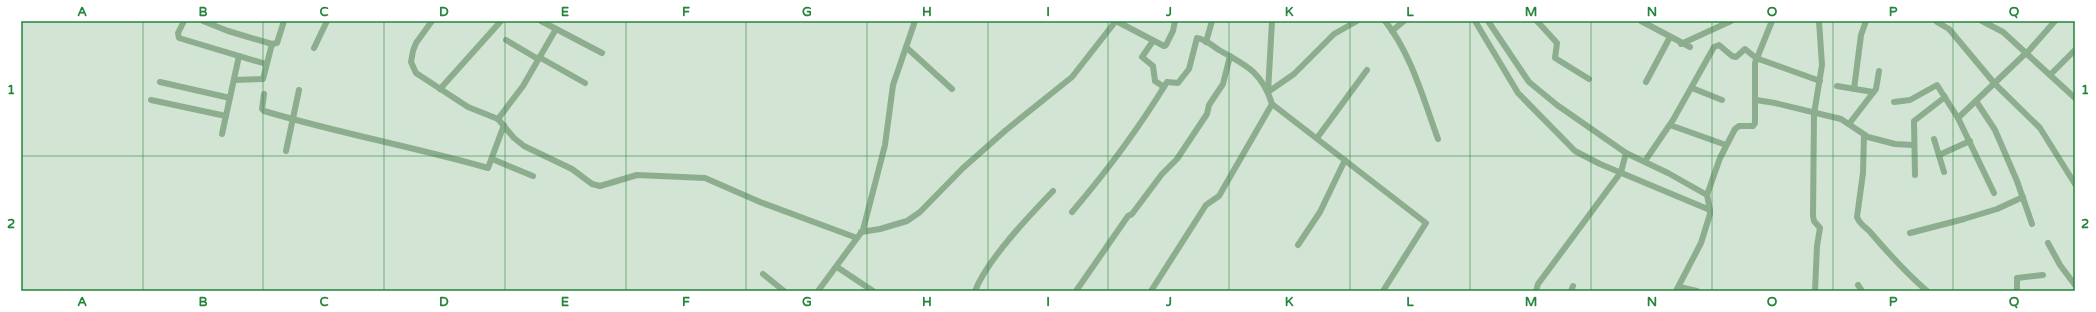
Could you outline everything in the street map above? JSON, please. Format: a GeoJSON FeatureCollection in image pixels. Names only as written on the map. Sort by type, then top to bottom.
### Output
{"type":"FeatureCollection","features":[{"type":"Feature","properties":{"kind":"street"},"geometry":{"type":"LineString","coordinates":[[184,21],[178,33],[179,38],[266,64]]}},
{"type":"Feature","properties":{"kind":"street"},"geometry":{"type":"LineString","coordinates":[[203,21],[228,31],[272,44],[277,43],[284,21]]}},
{"type":"Feature","properties":{"kind":"street"},"geometry":{"type":"LineString","coordinates":[[314,48],[327,21]]}},
{"type":"Feature","properties":{"kind":"street"},"geometry":{"type":"LineString","coordinates":[[432,21],[416,43],[411,62],[416,73],[468,107],[498,119],[514,138],[524,146],[572,169],[596,186],[637,175],[705,178],[760,202],[857,238]]}},
{"type":"Feature","properties":{"kind":"street"},"geometry":{"type":"LineString","coordinates":[[440,89],[501,21]]}},
{"type":"Feature","properties":{"kind":"street"},"geometry":{"type":"LineString","coordinates":[[541,21],[602,53]]}},
{"type":"Feature","properties":{"kind":"street"},"geometry":{"type":"LineString","coordinates":[[498,119],[513,102],[539,58],[558,21]]}},
{"type":"Feature","properties":{"kind":"street"},"geometry":{"type":"LineString","coordinates":[[818,291],[862,232],[883,152],[893,85],[915,21]]}},
{"type":"Feature","properties":{"kind":"street"},"geometry":{"type":"LineString","coordinates":[[862,232],[880,229],[907,221],[920,212],[963,168],[1001,134],[1072,77],[1115,22],[1118,22],[1160,45],[1166,45],[1173,31],[1175,21]]}},
{"type":"Feature","properties":{"kind":"street"},"geometry":{"type":"LineString","coordinates":[[1206,42],[1212,21]]}},
{"type":"Feature","properties":{"kind":"street"},"geometry":{"type":"LineString","coordinates":[[1268,92],[1272,21]]}},
{"type":"Feature","properties":{"kind":"street"},"geometry":{"type":"LineString","coordinates":[[1268,92],[1294,74],[1334,34],[1357,21]]}},
{"type":"Feature","properties":{"kind":"street"},"geometry":{"type":"LineString","coordinates":[[1386,21],[1418,83],[1438,139]]}},
{"type":"Feature","properties":{"kind":"street"},"geometry":{"type":"LineString","coordinates":[[1392,31],[1404,21]]}},
{"type":"Feature","properties":{"kind":"street"},"geometry":{"type":"LineString","coordinates":[[1475,21],[1518,93],[1575,151],[1710,208]]}},
{"type":"Feature","properties":{"kind":"street"},"geometry":{"type":"LineString","coordinates":[[1488,21],[1530,82],[1557,105],[1626,154],[1645,161],[1707,195]]}},
{"type":"Feature","properties":{"kind":"street"},"geometry":{"type":"LineString","coordinates":[[1537,21],[1557,43],[1555,58],[1589,79]]}},
{"type":"Feature","properties":{"kind":"street"},"geometry":{"type":"LineString","coordinates":[[1641,21],[1690,48]]}},
{"type":"Feature","properties":{"kind":"street"},"geometry":{"type":"LineString","coordinates":[[1681,44],[1730,21]]}},
{"type":"Feature","properties":{"kind":"street"},"geometry":{"type":"LineString","coordinates":[[1697,291],[1678,289],[1701,243],[1710,214],[1707,195],[1726,145],[1734,129],[1739,126],[1753,126],[1755,123],[1756,58],[1772,21]]}},
{"type":"Feature","properties":{"kind":"street"},"geometry":{"type":"LineString","coordinates":[[1815,291],[1818,235],[1820,228],[1814,221],[1813,216],[1814,114],[1822,65],[1819,21]]}},
{"type":"Feature","properties":{"kind":"street"},"geometry":{"type":"LineString","coordinates":[[1854,89],[1861,35],[1866,21]]}},
{"type":"Feature","properties":{"kind":"street"},"geometry":{"type":"LineString","coordinates":[[1982,21],[2003,32],[2075,98]]}},
{"type":"Feature","properties":{"kind":"street"},"geometry":{"type":"LineString","coordinates":[[1958,118],[2026,53],[2055,21]]}},
{"type":"Feature","properties":{"kind":"street"},"geometry":{"type":"LineString","coordinates":[[1937,22],[1949,29],[1995,84],[2040,128],[2075,184]]}},
{"type":"Feature","properties":{"kind":"street"},"geometry":{"type":"LineString","coordinates":[[1646,82],[1670,37]]}},
{"type":"Feature","properties":{"kind":"street"},"geometry":{"type":"LineString","coordinates":[[1072,212],[1108,169],[1145,118],[1167,82],[1178,83],[1188,69],[1197,38],[1243,62],[1258,75],[1268,92],[1272,104],[1426,223],[1383,291]]}},
{"type":"Feature","properties":{"kind":"street"},"geometry":{"type":"LineString","coordinates":[[506,40],[585,83]]}},
{"type":"Feature","properties":{"kind":"street"},"geometry":{"type":"LineString","coordinates":[[1153,41],[1142,57],[1154,66],[1156,81],[1164,87]]}},
{"type":"Feature","properties":{"kind":"street"},"geometry":{"type":"LineString","coordinates":[[234,80],[263,79],[272,44]]}},
{"type":"Feature","properties":{"kind":"street"},"geometry":{"type":"LineString","coordinates":[[1645,161],[1670,125],[1714,47],[1719,45],[1732,56],[1736,57],[1745,49],[1756,58],[1820,81]]}},
{"type":"Feature","properties":{"kind":"street"},"geometry":{"type":"LineString","coordinates":[[906,47],[952,89]]}},
{"type":"Feature","properties":{"kind":"street"},"geometry":{"type":"LineString","coordinates":[[2050,75],[2074,52]]}},
{"type":"Feature","properties":{"kind":"street"},"geometry":{"type":"LineString","coordinates":[[222,134],[239,56]]}},
{"type":"Feature","properties":{"kind":"street"},"geometry":{"type":"LineString","coordinates":[[1076,291],[1128,216],[1132,214],[1162,174],[1177,159],[1207,114],[1209,105],[1223,84],[1230,56]]}},
{"type":"Feature","properties":{"kind":"street"},"geometry":{"type":"LineString","coordinates":[[1317,138],[1367,70]]}},
{"type":"Feature","properties":{"kind":"street"},"geometry":{"type":"LineString","coordinates":[[1848,124],[1874,92],[1878,84],[1879,71]]}},
{"type":"Feature","properties":{"kind":"street"},"geometry":{"type":"LineString","coordinates":[[160,82],[230,98]]}},
{"type":"Feature","properties":{"kind":"street"},"geometry":{"type":"LineString","coordinates":[[1894,102],[1910,100],[1937,85],[1958,118],[1994,193]]}},
{"type":"Feature","properties":{"kind":"street"},"geometry":{"type":"LineString","coordinates":[[1837,86],[1874,92]]}},
{"type":"Feature","properties":{"kind":"street"},"geometry":{"type":"LineString","coordinates":[[1692,88],[1722,100]]}},
{"type":"Feature","properties":{"kind":"street"},"geometry":{"type":"LineString","coordinates":[[286,151],[294,120],[299,90]]}},
{"type":"Feature","properties":{"kind":"street"},"geometry":{"type":"LineString","coordinates":[[264,94],[262,110],[294,120],[488,168],[504,125]]}},
{"type":"Feature","properties":{"kind":"street"},"geometry":{"type":"LineString","coordinates":[[1915,175],[1913,145],[1914,121],[1944,97]]}},
{"type":"Feature","properties":{"kind":"street"},"geometry":{"type":"LineString","coordinates":[[151,100],[226,116]]}},
{"type":"Feature","properties":{"kind":"street"},"geometry":{"type":"LineString","coordinates":[[1756,100],[1775,103],[1841,120],[1864,135],[1894,144],[1913,145]]}},
{"type":"Feature","properties":{"kind":"street"},"geometry":{"type":"LineString","coordinates":[[1976,101],[1996,130],[2023,197],[2032,224]]}},
{"type":"Feature","properties":{"kind":"street"},"geometry":{"type":"LineString","coordinates":[[1151,291],[1206,205],[1219,196],[1272,104]]}},
{"type":"Feature","properties":{"kind":"street"},"geometry":{"type":"LineString","coordinates":[[1670,125],[1726,145]]}},
{"type":"Feature","properties":{"kind":"street"},"geometry":{"type":"LineString","coordinates":[[1864,135],[1863,173],[1857,217],[1859,222],[1871,233],[1899,266],[1927,291]]}},
{"type":"Feature","properties":{"kind":"street"},"geometry":{"type":"LineString","coordinates":[[1934,139],[1944,172]]}},
{"type":"Feature","properties":{"kind":"street"},"geometry":{"type":"LineString","coordinates":[[1939,155],[1970,141]]}},
{"type":"Feature","properties":{"kind":"street"},"geometry":{"type":"LineString","coordinates":[[1536,291],[1538,284],[1621,170],[1626,154]]}},
{"type":"Feature","properties":{"kind":"street"},"geometry":{"type":"LineString","coordinates":[[492,159],[533,176]]}},
{"type":"Feature","properties":{"kind":"street"},"geometry":{"type":"LineString","coordinates":[[1298,245],[1320,212],[1345,160]]}},
{"type":"Feature","properties":{"kind":"street"},"geometry":{"type":"LineString","coordinates":[[975,291],[980,278],[1025,221],[1052,191]]}},
{"type":"Feature","properties":{"kind":"street"},"geometry":{"type":"LineString","coordinates":[[1910,233],[1977,215],[2023,197]]}},
{"type":"Feature","properties":{"kind":"street"},"geometry":{"type":"LineString","coordinates":[[2048,243],[2060,266],[2075,285]]}},
{"type":"Feature","properties":{"kind":"street"},"geometry":{"type":"LineString","coordinates":[[837,266],[874,291]]}},
{"type":"Feature","properties":{"kind":"street"},"geometry":{"type":"LineString","coordinates":[[763,274],[784,291]]}},
{"type":"Feature","properties":{"kind":"street"},"geometry":{"type":"LineString","coordinates":[[2017,291],[2017,278],[2043,275]]}},
{"type":"Feature","properties":{"kind":"street"},"geometry":{"type":"LineString","coordinates":[[1858,285],[1862,291]]}}]}
